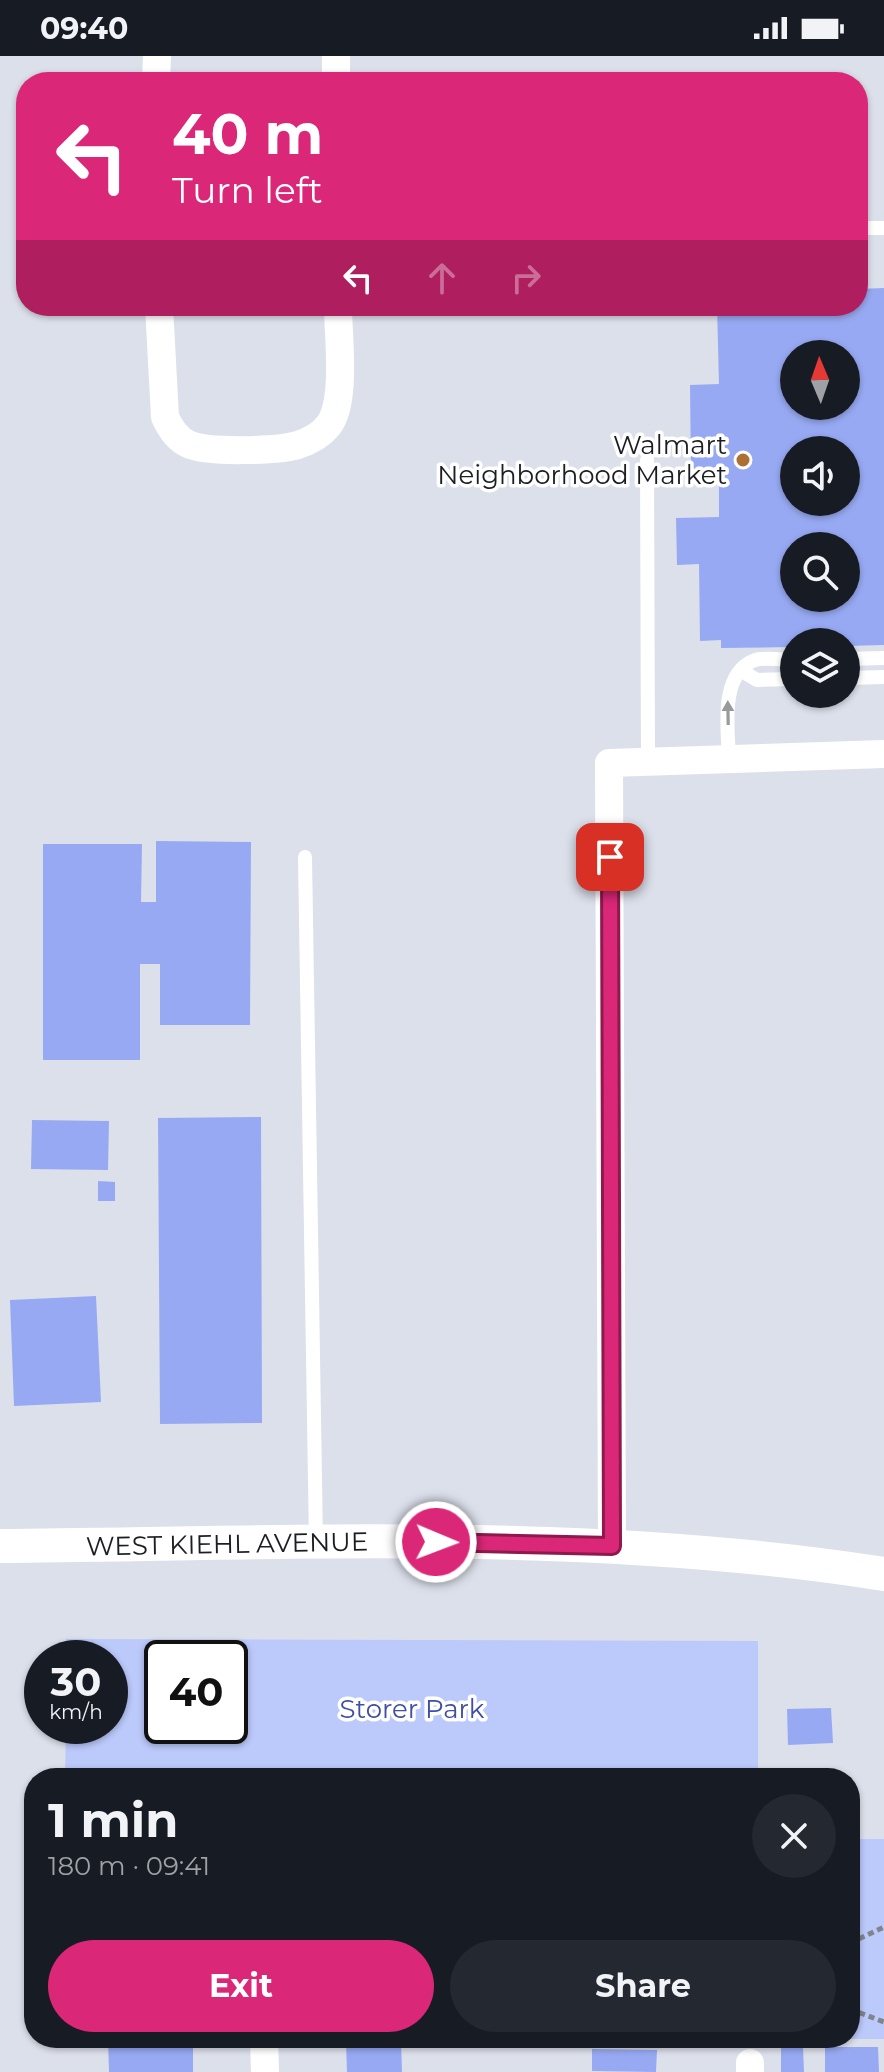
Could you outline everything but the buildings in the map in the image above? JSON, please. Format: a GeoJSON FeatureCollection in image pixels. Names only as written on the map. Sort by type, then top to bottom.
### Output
{"type":"FeatureCollection","features":[{"type":"Feature","properties":{"kind":"street"},"geometry":{"type":"LineString","coordinates":[[160,316],[165,417],[171,429],[186,443],[198,448],[250,450],[294,446],[314,439],[330,425],[339,406],[338,316]]}},
{"type":"Feature","properties":{"kind":"street"},"geometry":{"type":"LineString","coordinates":[[612,1546],[609,763],[884,754]]}},
{"type":"Feature","properties":{"kind":"street","name":"WEST KIEHL AVENUE"},"geometry":{"type":"LineString","coordinates":[[0,1546],[457,1542],[612,1546],[724,1553],[884,1574]]}},
{"type":"Feature","properties":{"kind":"street"},"geometry":{"type":"LineString","coordinates":[[264,2048],[265,2072]]}},
{"type":"Feature","properties":{"kind":"lane"},"geometry":{"type":"LineString","coordinates":[[647,460],[648,762]]}},
{"type":"Feature","properties":{"kind":"lane"},"geometry":{"type":"LineString","coordinates":[[860,659],[884,658]]}},
{"type":"Feature","properties":{"kind":"lane"},"geometry":{"type":"LineString","coordinates":[[729,759],[727,700],[732,686],[742,671],[755,660],[780,660]]}},
{"type":"Feature","properties":{"kind":"lane"},"geometry":{"type":"LineString","coordinates":[[742,671],[757,680],[780,679]]}},
{"type":"Feature","properties":{"kind":"lane"},"geometry":{"type":"LineString","coordinates":[[860,678],[884,677]]}},
{"type":"Feature","properties":{"kind":"lane"},"geometry":{"type":"LineString","coordinates":[[305,857],[316,1543]]}},
{"type":"Feature","properties":{"kind":"path"},"geometry":{"type":"LineString","coordinates":[[860,1938],[884,1927]]}},
{"type":"Feature","properties":{"kind":"path"},"geometry":{"type":"LineString","coordinates":[[860,2013],[884,2022]]}},
{"type":"Feature","properties":{"kind":"green space","name":"Storer Park"},"geometry":{"type":"Polygon","coordinates":[[[66,1639],[758,1641],[758,1768],[65,1768],[66,1744],[128,1744],[128,1640],[66,1639]]]}},
{"type":"Feature","properties":{"kind":"green space"},"geometry":{"type":"Polygon","coordinates":[[[860,1839],[884,1839],[884,2039],[860,2039],[860,1839]]]}},
{"type":"Feature","properties":{"kind":"place","name":"Walmart Neighborhood Market"},"geometry":{"type":"Point","coordinates":[743,460]}},
{"type":"Feature","properties":{"kind":"route"},"geometry":{"type":"LineString","coordinates":[[436,1542],[612,1546],[610,857]]}}]}
